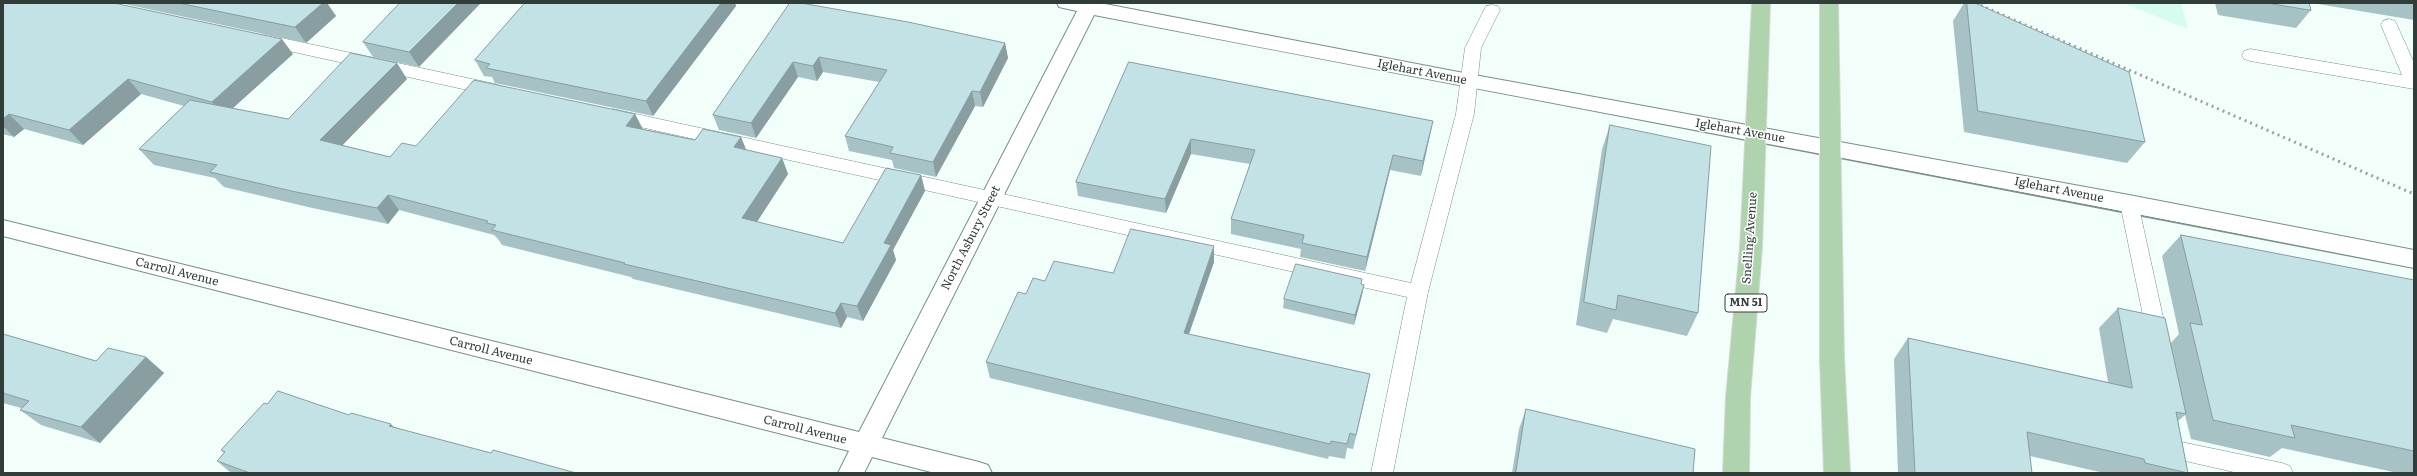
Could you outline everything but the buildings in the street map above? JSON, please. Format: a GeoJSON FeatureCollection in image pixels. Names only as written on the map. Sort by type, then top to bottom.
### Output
{"type":"FeatureCollection","features":[{"type":"Feature","properties":{"kind":"main road","name":"Snelling Avenue"},"geometry":{"type":"LineString","coordinates":[[1736,473],[1737,420],[1750,247],[1761,3]]}},
{"type":"Feature","properties":{"kind":"main road"},"geometry":{"type":"LineString","coordinates":[[1829,3],[1832,359],[1837,473]]}},
{"type":"Feature","properties":{"kind":"street","name":"Iglehart Avenue"},"geometry":{"type":"LineString","coordinates":[[1066,3],[1090,5],[1469,81],[2129,203],[2414,259]]}},
{"type":"Feature","properties":{"kind":"street","name":"North Asbury Street"},"geometry":{"type":"LineString","coordinates":[[851,473],[1090,5]]}},
{"type":"Feature","properties":{"kind":"street","name":"Carroll Avenue"},"geometry":{"type":"LineString","coordinates":[[3,228],[979,473]]}},
{"type":"Feature","properties":{"kind":"lane"},"geometry":{"type":"LineString","coordinates":[[1382,473],[1418,292],[1465,114],[1473,48],[1492,10]]}},
{"type":"Feature","properties":{"kind":"lane"},"geometry":{"type":"LineString","coordinates":[[2389,25],[2414,83]]}},
{"type":"Feature","properties":{"kind":"lane"},"geometry":{"type":"LineString","coordinates":[[244,36],[509,93]]}},
{"type":"Feature","properties":{"kind":"lane"},"geometry":{"type":"LineString","coordinates":[[2250,55],[2414,83]]}},
{"type":"Feature","properties":{"kind":"lane"},"geometry":{"type":"LineString","coordinates":[[595,112],[992,197],[1418,292]]}},
{"type":"Feature","properties":{"kind":"lane"},"geometry":{"type":"LineString","coordinates":[[2129,203],[2162,358]]}},
{"type":"Feature","properties":{"kind":"lane"},"geometry":{"type":"LineString","coordinates":[[2185,473],[2179,443],[2282,473]]}},
{"type":"Feature","properties":{"kind":"shaded area"},"geometry":{"type":"Polygon","coordinates":[[[2123,3],[2181,3],[2188,29],[2123,3]]]}},
{"type":"Feature","properties":{"kind":"railway"},"geometry":{"type":"LineString","coordinates":[[1975,3],[2414,194]]}}]}
